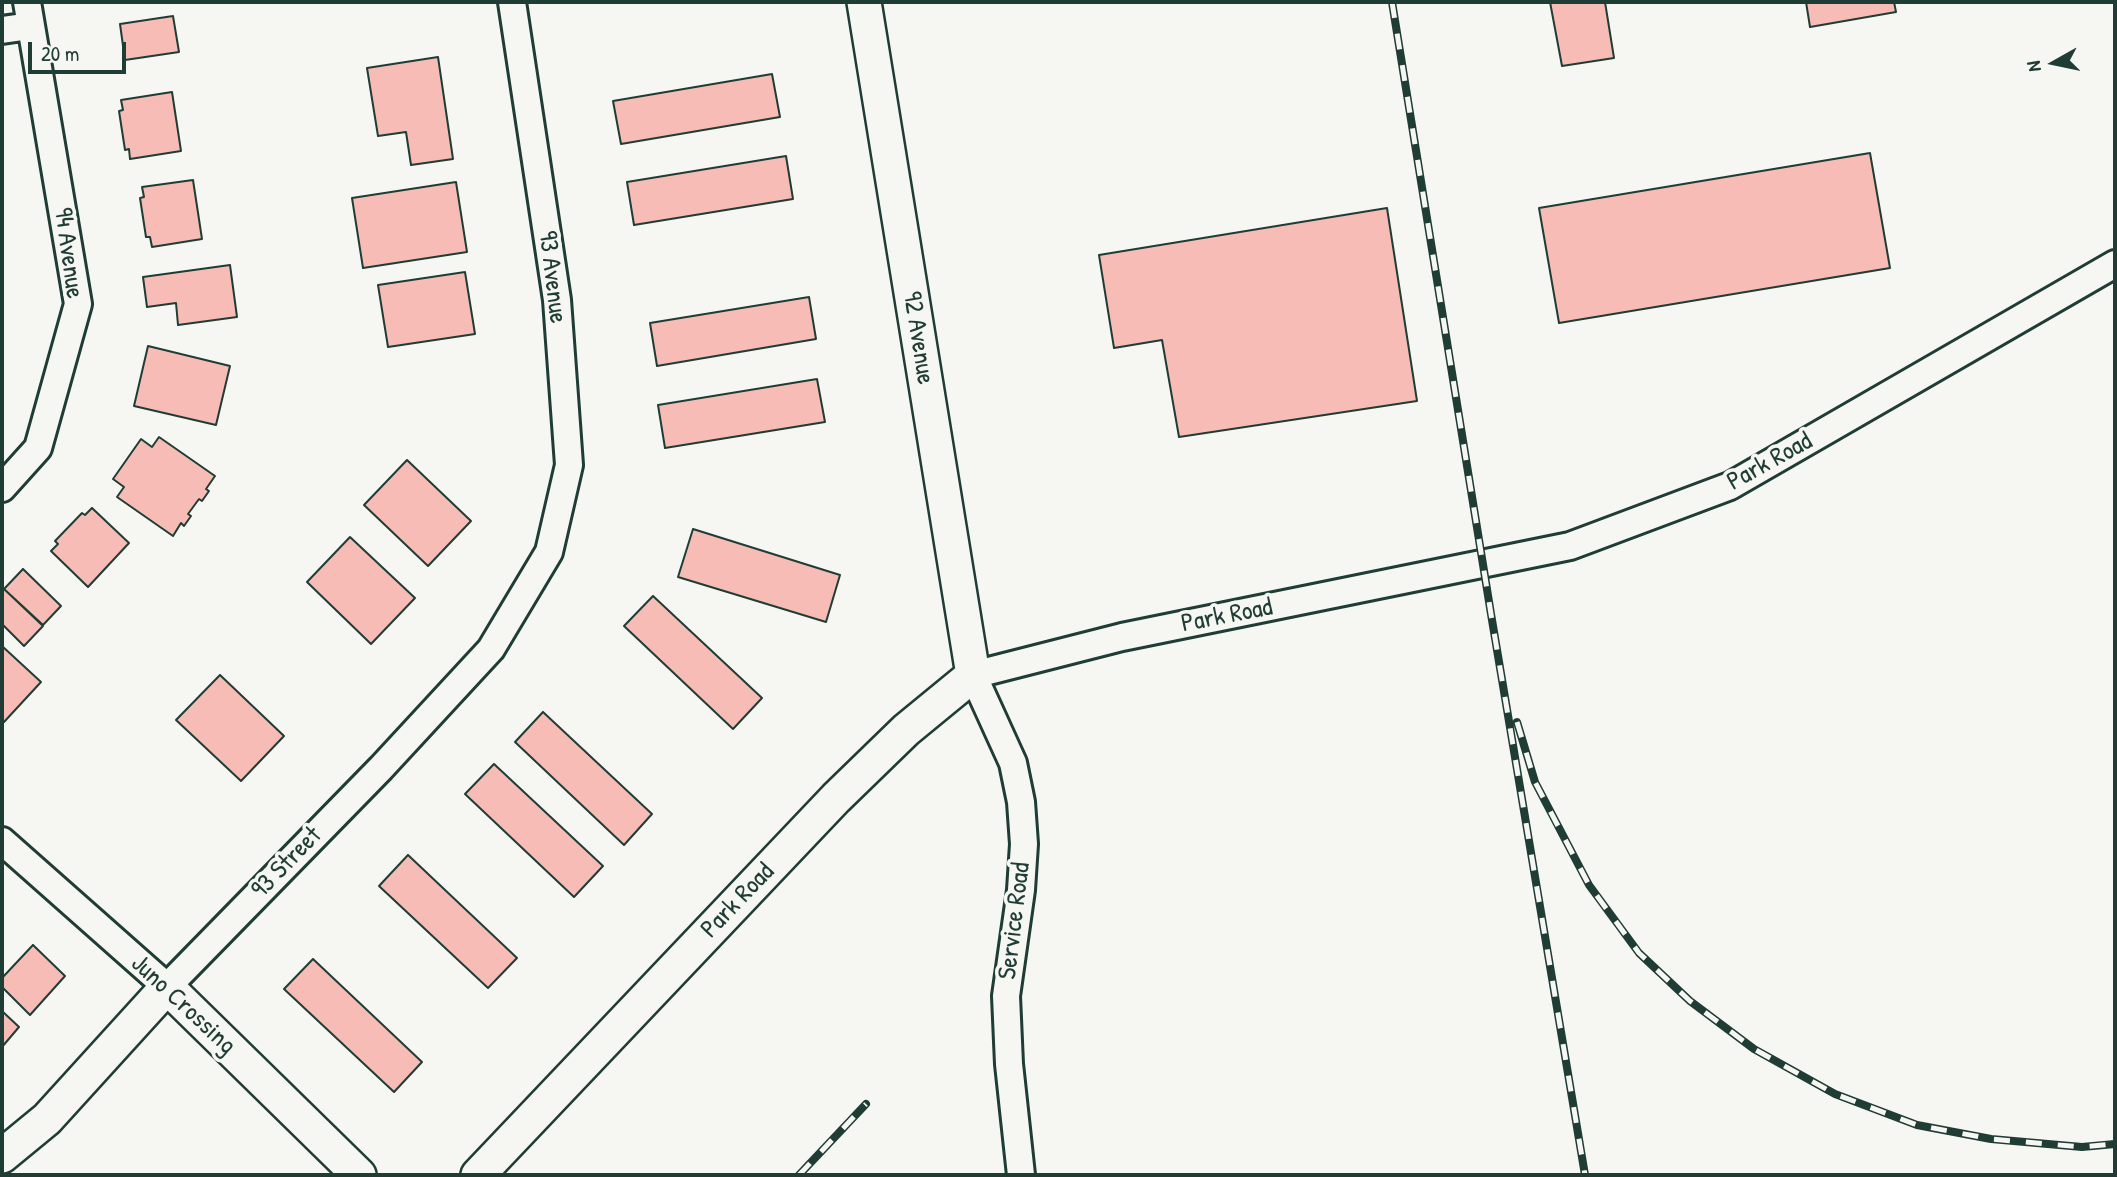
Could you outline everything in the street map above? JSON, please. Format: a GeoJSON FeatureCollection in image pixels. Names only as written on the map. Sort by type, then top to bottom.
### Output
{"type":"FeatureCollection","features":[{"type":"Feature","properties":{"kind":"street","name":"93 Avenue"},"geometry":{"type":"LineString","coordinates":[[512,2],[557,300],[569,465],[549,552]]}},
{"type":"Feature","properties":{"kind":"street","name":"92 Avenue"},"geometry":{"type":"LineString","coordinates":[[864,2],[973,675]]}},
{"type":"Feature","properties":{"kind":"street"},"geometry":{"type":"LineString","coordinates":[[2,30],[28,14]]}},
{"type":"Feature","properties":{"kind":"street","name":"94 Avenue"},"geometry":{"type":"LineString","coordinates":[[2,488],[37,448],[78,304],[28,14]]}},
{"type":"Feature","properties":{"kind":"street","name":"Park Road"},"geometry":{"type":"LineString","coordinates":[[478,1175],[836,798],[906,730],[973,675],[1122,637],[1570,546],[1730,486],[2115,264]]}},
{"type":"Feature","properties":{"kind":"street","name":"93 Street"},"geometry":{"type":"LineString","coordinates":[[2,1156],[47,1119],[167,987],[381,768],[491,649],[549,552]]}},
{"type":"Feature","properties":{"kind":"street","name":"Service Road"},"geometry":{"type":"LineString","coordinates":[[973,675],[1013,764],[1021,802],[1024,844],[1006,996],[1009,1064],[1021,1175]]}},
{"type":"Feature","properties":{"kind":"street","name":"Juno Crossing"},"geometry":{"type":"LineString","coordinates":[[2,841],[167,987],[359,1175]]}},
{"type":"Feature","properties":{"kind":"building"},"geometry":{"type":"Polygon","coordinates":[[[1550,2],[1605,2],[1614,58],[1562,66],[1550,2]]]}},
{"type":"Feature","properties":{"kind":"building"},"geometry":{"type":"Polygon","coordinates":[[[1806,2],[1894,2],[1896,12],[1810,27],[1806,2]]]}},
{"type":"Feature","properties":{"kind":"building"},"geometry":{"type":"Polygon","coordinates":[[[173,16],[179,52],[125,60],[120,24],[173,16]]]}},
{"type":"Feature","properties":{"kind":"building"},"geometry":{"type":"Polygon","coordinates":[[[438,57],[453,159],[411,165],[406,132],[378,136],[367,68],[438,57]]]}},
{"type":"Feature","properties":{"kind":"building"},"geometry":{"type":"Polygon","coordinates":[[[772,74],[780,117],[621,144],[613,101],[772,74]]]}},
{"type":"Feature","properties":{"kind":"building"},"geometry":{"type":"Polygon","coordinates":[[[172,92],[181,151],[130,159],[129,149],[125,150],[119,111],[123,110],[121,100],[172,92]]]}},
{"type":"Feature","properties":{"kind":"building"},"geometry":{"type":"Polygon","coordinates":[[[1870,153],[1890,268],[1559,323],[1539,208],[1870,153]]]}},
{"type":"Feature","properties":{"kind":"building"},"geometry":{"type":"Polygon","coordinates":[[[786,156],[793,199],[634,225],[627,182],[786,156]]]}},
{"type":"Feature","properties":{"kind":"building"},"geometry":{"type":"Polygon","coordinates":[[[193,180],[202,239],[152,247],[150,237],[146,237],[140,198],[144,197],[142,187],[193,180]]]}},
{"type":"Feature","properties":{"kind":"building"},"geometry":{"type":"Polygon","coordinates":[[[456,182],[467,252],[363,268],[352,198],[456,182]]]}},
{"type":"Feature","properties":{"kind":"building"},"geometry":{"type":"Polygon","coordinates":[[[1387,208],[1417,401],[1179,437],[1162,340],[1114,348],[1099,255],[1387,208]]]}},
{"type":"Feature","properties":{"kind":"building"},"geometry":{"type":"Polygon","coordinates":[[[230,265],[237,317],[178,325],[176,303],[147,307],[143,277],[230,265]]]}},
{"type":"Feature","properties":{"kind":"building"},"geometry":{"type":"Polygon","coordinates":[[[465,272],[475,334],[388,347],[378,285],[465,272]]]}},
{"type":"Feature","properties":{"kind":"building"},"geometry":{"type":"Polygon","coordinates":[[[809,297],[816,339],[657,366],[650,323],[809,297]]]}},
{"type":"Feature","properties":{"kind":"building"},"geometry":{"type":"Polygon","coordinates":[[[148,346],[230,366],[216,425],[134,406],[148,346]]]}},
{"type":"Feature","properties":{"kind":"building"},"geometry":{"type":"Polygon","coordinates":[[[817,379],[825,422],[665,448],[658,405],[817,379]]]}},
{"type":"Feature","properties":{"kind":"building"},"geometry":{"type":"Polygon","coordinates":[[[159,437],[215,476],[202,501],[199,499],[188,514],[191,516],[184,526],[181,523],[173,536],[117,497],[124,487],[113,479],[141,439],[152,447],[159,437]]]}},
{"type":"Feature","properties":{"kind":"building"},"geometry":{"type":"Polygon","coordinates":[[[407,460],[471,521],[428,566],[364,505],[407,460]]]}},
{"type":"Feature","properties":{"kind":"building"},"geometry":{"type":"Polygon","coordinates":[[[92,508],[129,543],[88,587],[51,551],[58,544],[55,541],[82,513],[85,515],[92,508]]]}},
{"type":"Feature","properties":{"kind":"building"},"geometry":{"type":"Polygon","coordinates":[[[693,529],[840,575],[826,622],[678,577],[693,529]]]}},
{"type":"Feature","properties":{"kind":"building"},"geometry":{"type":"Polygon","coordinates":[[[350,537],[415,598],[371,644],[307,582],[350,537]]]}},
{"type":"Feature","properties":{"kind":"building"},"geometry":{"type":"Polygon","coordinates":[[[23,569],[61,606],[43,625],[4,589],[23,569]]]}},
{"type":"Feature","properties":{"kind":"building"},"geometry":{"type":"Polygon","coordinates":[[[4,589],[43,626],[24,646],[2,624],[4,589]]]}},
{"type":"Feature","properties":{"kind":"building"},"geometry":{"type":"Polygon","coordinates":[[[653,596],[762,698],[733,729],[624,626],[653,596]]]}},
{"type":"Feature","properties":{"kind":"building"},"geometry":{"type":"Polygon","coordinates":[[[2,646],[41,682],[4,722],[2,720],[2,646]]]}},
{"type":"Feature","properties":{"kind":"building"},"geometry":{"type":"Polygon","coordinates":[[[220,675],[284,736],[241,781],[176,720],[220,675]]]}},
{"type":"Feature","properties":{"kind":"building"},"geometry":{"type":"Polygon","coordinates":[[[543,712],[652,814],[624,845],[515,742],[543,712]]]}},
{"type":"Feature","properties":{"kind":"building"},"geometry":{"type":"Polygon","coordinates":[[[494,764],[603,866],[574,897],[465,794],[494,764]]]}},
{"type":"Feature","properties":{"kind":"building"},"geometry":{"type":"Polygon","coordinates":[[[408,855],[517,958],[488,988],[379,886],[408,855]]]}},
{"type":"Feature","properties":{"kind":"building"},"geometry":{"type":"Polygon","coordinates":[[[33,945],[65,976],[30,1015],[2,987],[2,978],[33,945]]]}},
{"type":"Feature","properties":{"kind":"building"},"geometry":{"type":"Polygon","coordinates":[[[313,959],[422,1062],[394,1092],[284,989],[313,959]]]}},
{"type":"Feature","properties":{"kind":"building"},"geometry":{"type":"Polygon","coordinates":[[[2,1011],[19,1027],[2,1047],[2,1011]]]}},
{"type":"Feature","properties":{"kind":"railway"},"geometry":{"type":"LineString","coordinates":[[1392,2],[1585,1175]]}},
{"type":"Feature","properties":{"kind":"railway"},"geometry":{"type":"LineString","coordinates":[[1517,722],[1535,782],[1589,885],[1639,953],[1690,1001],[1754,1049],[1835,1094],[1917,1125],[1991,1139],[2082,1147],[2115,1144]]}},
{"type":"Feature","properties":{"kind":"railway"},"geometry":{"type":"LineString","coordinates":[[799,1175],[866,1104]]}}]}
